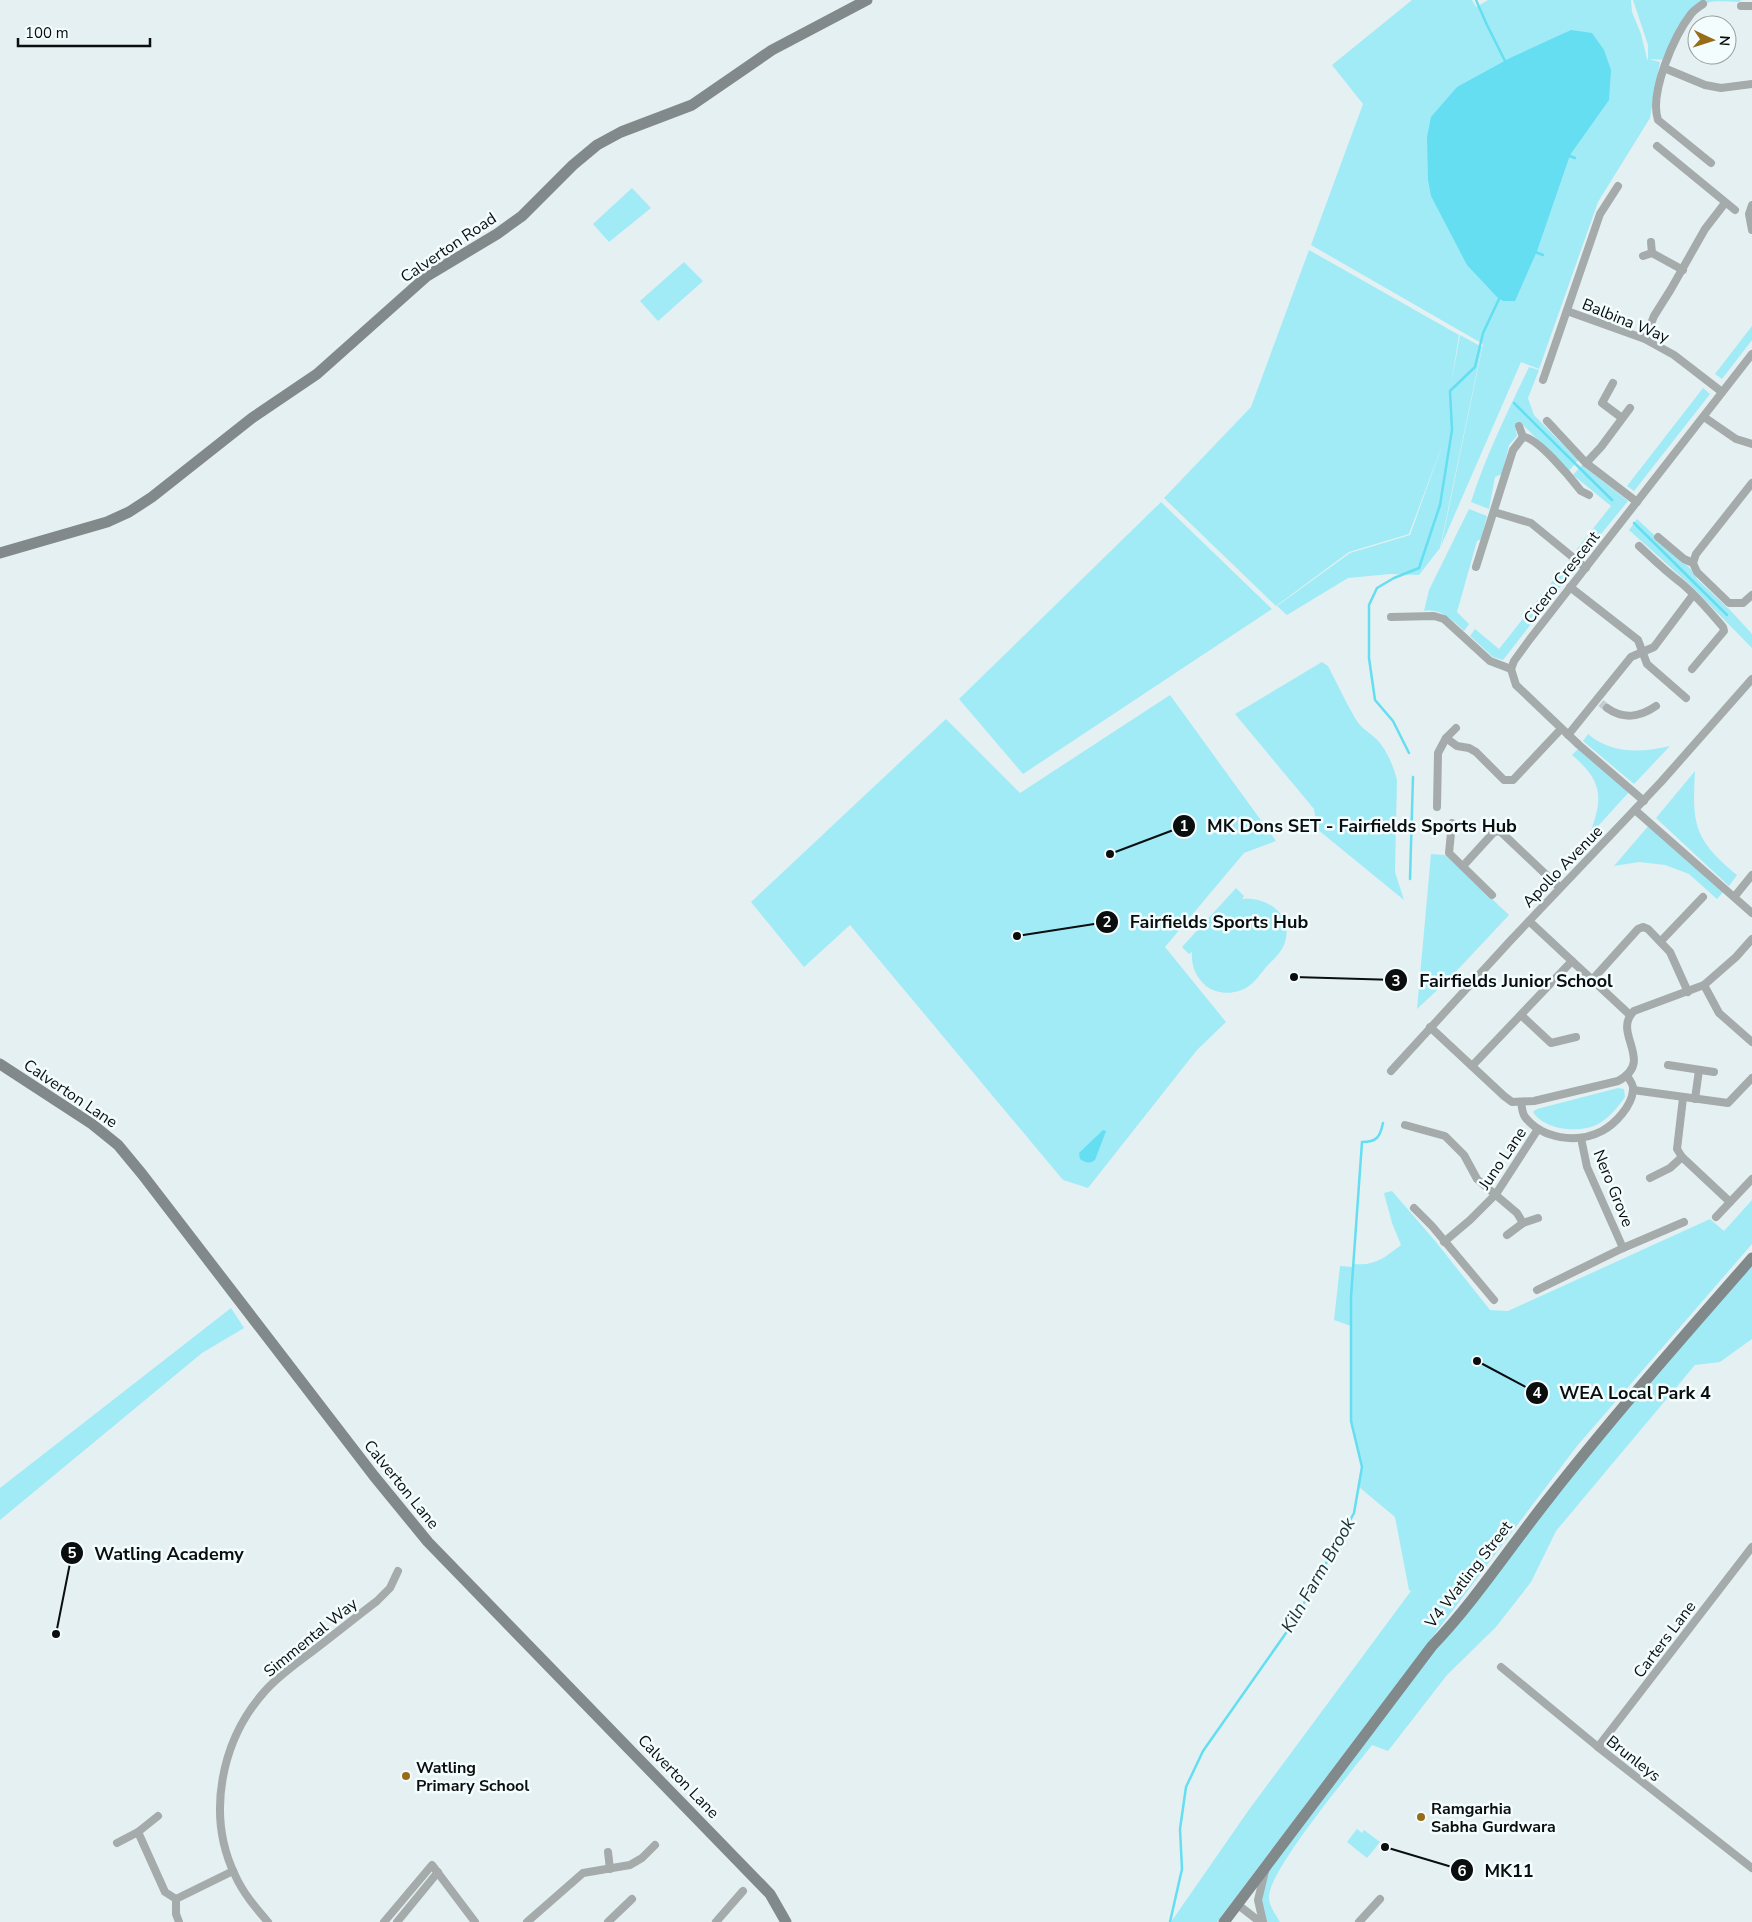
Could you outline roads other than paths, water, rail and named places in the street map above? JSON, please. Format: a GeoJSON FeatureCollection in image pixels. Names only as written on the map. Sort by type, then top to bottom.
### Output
{"type":"FeatureCollection","features":[{"type":"Feature","properties":{"kind":"street","name":"Calverton Road"},"geometry":{"type":"LineString","coordinates":[[0,554],[107,522],[129,512],[152,497],[252,418],[317,374],[427,276],[497,234],[522,216],[573,165],[597,145],[621,132],[692,105],[772,50],[866,0]]}},
{"type":"Feature","properties":{"kind":"street"},"geometry":{"type":"LineString","coordinates":[[1703,4],[1692,12],[1672,47],[1657,87],[1656,114],[1658,120],[1710,163]]}},
{"type":"Feature","properties":{"kind":"street"},"geometry":{"type":"LineString","coordinates":[[1741,6],[1752,6]]}},
{"type":"Feature","properties":{"kind":"street"},"geometry":{"type":"LineString","coordinates":[[1664,68],[1706,85],[1721,88],[1752,84]]}},
{"type":"Feature","properties":{"kind":"street"},"geometry":{"type":"LineString","coordinates":[[1657,146],[1735,210]]}},
{"type":"Feature","properties":{"kind":"street","name":"Balbina Way"},"geometry":{"type":"LineString","coordinates":[[1543,380],[1600,214],[1618,186]]}},
{"type":"Feature","properties":{"kind":"street"},"geometry":{"type":"LineString","coordinates":[[1645,339],[1654,316],[1683,270],[1705,229],[1725,202]]}},
{"type":"Feature","properties":{"kind":"street"},"geometry":{"type":"LineString","coordinates":[[1752,205],[1749,214],[1752,230]]}},
{"type":"Feature","properties":{"kind":"street"},"geometry":{"type":"LineString","coordinates":[[1650,242],[1652,253]]}},
{"type":"Feature","properties":{"kind":"street"},"geometry":{"type":"LineString","coordinates":[[1643,256],[1652,253],[1683,270]]}},
{"type":"Feature","properties":{"kind":"street","name":"Balbina Way"},"geometry":{"type":"LineString","coordinates":[[1567,310],[1645,339],[1674,355],[1722,392]]}},
{"type":"Feature","properties":{"kind":"street","name":"Cicero Crescent"},"geometry":{"type":"LineString","coordinates":[[1512,669],[1514,661],[1570,587],[1752,354]]}},
{"type":"Feature","properties":{"kind":"street"},"geometry":{"type":"LineString","coordinates":[[1612,383],[1602,403],[1622,418]]}},
{"type":"Feature","properties":{"kind":"street"},"geometry":{"type":"LineString","coordinates":[[1586,463],[1601,448],[1630,408]]}},
{"type":"Feature","properties":{"kind":"street"},"geometry":{"type":"LineString","coordinates":[[1704,417],[1736,439],[1752,444]]}},
{"type":"Feature","properties":{"kind":"street"},"geometry":{"type":"LineString","coordinates":[[1547,421],[1586,463],[1637,502]]}},
{"type":"Feature","properties":{"kind":"street"},"geometry":{"type":"LineString","coordinates":[[1519,426],[1523,437]]}},
{"type":"Feature","properties":{"kind":"street"},"geometry":{"type":"LineString","coordinates":[[1523,437],[1528,437],[1539,445],[1581,491],[1589,495]]}},
{"type":"Feature","properties":{"kind":"street"},"geometry":{"type":"LineString","coordinates":[[1476,567],[1513,450],[1523,437]]}},
{"type":"Feature","properties":{"kind":"street"},"geometry":{"type":"LineString","coordinates":[[1752,483],[1696,554],[1693,562],[1697,572],[1729,603],[1743,603],[1752,595]]}},
{"type":"Feature","properties":{"kind":"street"},"geometry":{"type":"LineString","coordinates":[[1494,512],[1531,523],[1586,568]]}},
{"type":"Feature","properties":{"kind":"street"},"geometry":{"type":"LineString","coordinates":[[1658,537],[1684,559],[1693,562]]}},
{"type":"Feature","properties":{"kind":"street"},"geometry":{"type":"LineString","coordinates":[[1639,546],[1666,573],[1680,582],[1694,595],[1723,627],[1724,631],[1692,669]]}},
{"type":"Feature","properties":{"kind":"street"},"geometry":{"type":"LineString","coordinates":[[1570,587],[1638,640],[1647,664],[1686,698]]}},
{"type":"Feature","properties":{"kind":"street"},"geometry":{"type":"LineString","coordinates":[[1568,735],[1602,703],[1631,657],[1654,647],[1694,595]]}},
{"type":"Feature","properties":{"kind":"street"},"geometry":{"type":"LineString","coordinates":[[1391,618],[1434,616],[1444,619],[1490,661],[1512,669],[1516,685],[1568,735],[1644,801]]}},
{"type":"Feature","properties":{"kind":"street","name":"Apollo Avenue"},"geometry":{"type":"LineString","coordinates":[[1391,1070],[1560,888],[1644,801],[1752,678]]}},
{"type":"Feature","properties":{"kind":"street"},"geometry":{"type":"LineString","coordinates":[[1602,703],[1622,715],[1635,717],[1644,714],[1656,706]]}},
{"type":"Feature","properties":{"kind":"street"},"geometry":{"type":"LineString","coordinates":[[1436,807],[1438,753],[1446,738],[1456,728]]}},
{"type":"Feature","properties":{"kind":"street"},"geometry":{"type":"LineString","coordinates":[[1446,738],[1457,746],[1469,748],[1476,752],[1504,780],[1513,780],[1561,728]]}},
{"type":"Feature","properties":{"kind":"street"},"geometry":{"type":"LineString","coordinates":[[1635,810],[1752,912]]}},
{"type":"Feature","properties":{"kind":"street"},"geometry":{"type":"LineString","coordinates":[[1452,823],[1449,853],[1492,895]]}},
{"type":"Feature","properties":{"kind":"street"},"geometry":{"type":"LineString","coordinates":[[1463,866],[1494,832],[1500,831],[1560,888]]}},
{"type":"Feature","properties":{"kind":"street"},"geometry":{"type":"LineString","coordinates":[[1735,896],[1752,875]]}},
{"type":"Feature","properties":{"kind":"street"},"geometry":{"type":"LineString","coordinates":[[1661,941],[1703,897]]}},
{"type":"Feature","properties":{"kind":"street"},"geometry":{"type":"LineString","coordinates":[[1529,921],[1630,1014]]}},
{"type":"Feature","properties":{"kind":"street"},"geometry":{"type":"LineString","coordinates":[[1593,980],[1638,929],[1643,927],[1661,941],[1670,952],[1688,992]]}},
{"type":"Feature","properties":{"kind":"street"},"geometry":{"type":"LineString","coordinates":[[1430,1027],[1512,1102],[1521,1102],[1618,1081],[1627,1076],[1633,1068],[1634,1060],[1627,1028],[1630,1014],[1704,985],[1736,957],[1752,939]]}},
{"type":"Feature","properties":{"kind":"street"},"geometry":{"type":"LineString","coordinates":[[1472,1066],[1572,961]]}},
{"type":"Feature","properties":{"kind":"street"},"geometry":{"type":"LineString","coordinates":[[1704,985],[1719,1013],[1752,1042]]}},
{"type":"Feature","properties":{"kind":"street"},"geometry":{"type":"LineString","coordinates":[[1520,1015],[1552,1043],[1576,1037]]}},
{"type":"Feature","properties":{"kind":"street","name":"Calverton Lane"},"geometry":{"type":"LineString","coordinates":[[0,1064],[92,1124],[118,1145],[374,1476],[428,1542],[770,1894],[786,1922]]}},
{"type":"Feature","properties":{"kind":"street"},"geometry":{"type":"LineString","coordinates":[[1668,1065],[1714,1072]]}},
{"type":"Feature","properties":{"kind":"street"},"geometry":{"type":"LineString","coordinates":[[1695,1099],[1699,1070]]}},
{"type":"Feature","properties":{"kind":"street"},"geometry":{"type":"LineString","coordinates":[[1521,1102],[1523,1115],[1538,1129],[1558,1137],[1581,1138],[1602,1131],[1616,1120],[1628,1106],[1633,1090],[1627,1076]]}},
{"type":"Feature","properties":{"kind":"street"},"geometry":{"type":"LineString","coordinates":[[1633,1090],[1728,1103],[1752,1078]]}},
{"type":"Feature","properties":{"kind":"street"},"geometry":{"type":"LineString","coordinates":[[1683,1098],[1677,1149],[1682,1157],[1730,1202]]}},
{"type":"Feature","properties":{"kind":"street"},"geometry":{"type":"LineString","coordinates":[[1405,1125],[1445,1136],[1464,1155],[1477,1179],[1517,1213],[1523,1223]]}},
{"type":"Feature","properties":{"kind":"street","name":"Juno Lane"},"geometry":{"type":"LineString","coordinates":[[1444,1242],[1496,1194],[1538,1129]]}},
{"type":"Feature","properties":{"kind":"street","name":"Nero Grove"},"geometry":{"type":"LineString","coordinates":[[1581,1138],[1587,1167],[1623,1248]]}},
{"type":"Feature","properties":{"kind":"street"},"geometry":{"type":"LineString","coordinates":[[1650,1178],[1670,1168],[1682,1157]]}},
{"type":"Feature","properties":{"kind":"street"},"geometry":{"type":"LineString","coordinates":[[1716,1217],[1752,1179]]}},
{"type":"Feature","properties":{"kind":"street"},"geometry":{"type":"LineString","coordinates":[[1414,1208],[1494,1300]]}},
{"type":"Feature","properties":{"kind":"street"},"geometry":{"type":"LineString","coordinates":[[1507,1235],[1523,1223],[1538,1218]]}},
{"type":"Feature","properties":{"kind":"street","name":"Nero Grove"},"geometry":{"type":"LineString","coordinates":[[1537,1290],[1623,1248],[1684,1222]]}},
{"type":"Feature","properties":{"kind":"street","name":"V4 Watling Street"},"geometry":{"type":"LineString","coordinates":[[1224,1922],[1432,1646],[1454,1623],[1549,1498],[1650,1375],[1752,1258]]}},
{"type":"Feature","properties":{"kind":"street","name":"Carters Lane"},"geometry":{"type":"LineString","coordinates":[[1598,1747],[1752,1547]]}},
{"type":"Feature","properties":{"kind":"street","name":"Simmental Way"},"geometry":{"type":"LineString","coordinates":[[268,1922],[250,1901],[233,1871],[224,1844],[220,1814],[222,1781],[235,1735],[264,1691],[282,1674],[377,1601],[390,1588],[398,1571]]}},
{"type":"Feature","properties":{"kind":"street","name":"Brunleys"},"geometry":{"type":"LineString","coordinates":[[1501,1666],[1598,1747],[1752,1868]]}},
{"type":"Feature","properties":{"kind":"street"},"geometry":{"type":"LineString","coordinates":[[117,1843],[138,1832],[158,1816]]}},
{"type":"Feature","properties":{"kind":"street"},"geometry":{"type":"LineString","coordinates":[[138,1832],[165,1892],[176,1899]]}},
{"type":"Feature","properties":{"kind":"street"},"geometry":{"type":"LineString","coordinates":[[527,1922],[583,1874],[630,1865],[642,1858],[655,1845]]}},
{"type":"Feature","properties":{"kind":"street"},"geometry":{"type":"LineString","coordinates":[[608,1852],[610,1869]]}},
{"type":"Feature","properties":{"kind":"street"},"geometry":{"type":"LineString","coordinates":[[1261,1922],[1258,1900],[1267,1864]]}},
{"type":"Feature","properties":{"kind":"street"},"geometry":{"type":"LineString","coordinates":[[384,1922],[435,1868]]}},
{"type":"Feature","properties":{"kind":"street"},"geometry":{"type":"LineString","coordinates":[[397,1922],[435,1868]]}},
{"type":"Feature","properties":{"kind":"street"},"geometry":{"type":"LineString","coordinates":[[435,1868],[475,1922]]}},
{"type":"Feature","properties":{"kind":"street"},"geometry":{"type":"LineString","coordinates":[[176,1899],[233,1871]]}},
{"type":"Feature","properties":{"kind":"street"},"geometry":{"type":"LineString","coordinates":[[716,1922],[743,1890]]}},
{"type":"Feature","properties":{"kind":"street"},"geometry":{"type":"LineString","coordinates":[[612,1921],[632,1898]]}},
{"type":"Feature","properties":{"kind":"street"},"geometry":{"type":"LineString","coordinates":[[1359,1922],[1380,1898]]}},
{"type":"Feature","properties":{"kind":"street"},"geometry":{"type":"LineString","coordinates":[[176,1899],[176,1914],[179,1922]]}},
{"type":"Feature","properties":{"kind":"street"},"geometry":{"type":"LineString","coordinates":[[1237,1904],[1261,1922]]}},
{"type":"Feature","properties":{"kind":"waterway","name":"Kiln Farm Brook"},"geometry":{"type":"LineString","coordinates":[[1476,0],[1506,63]]}},
{"type":"Feature","properties":{"kind":"waterway"},"geometry":{"type":"LineString","coordinates":[[1567,155],[1575,158]]}},
{"type":"Feature","properties":{"kind":"waterway"},"geometry":{"type":"LineString","coordinates":[[1535,252],[1543,255]]}},
{"type":"Feature","properties":{"kind":"waterway","name":"Kiln Farm Brook"},"geometry":{"type":"LineString","coordinates":[[1409,753],[1393,721],[1375,700],[1369,658],[1369,605],[1377,588],[1394,578],[1419,568],[1440,505],[1452,430],[1450,391],[1475,367],[1483,333],[1500,297]]}},
{"type":"Feature","properties":{"kind":"waterway"},"geometry":{"type":"LineString","coordinates":[[1514,403],[1612,500]]}},
{"type":"Feature","properties":{"kind":"waterway"},"geometry":{"type":"LineString","coordinates":[[1634,523],[1727,615]]}},
{"type":"Feature","properties":{"kind":"waterway","name":"Kiln Farm Brook"},"geometry":{"type":"LineString","coordinates":[[1410,879],[1413,777]]}},
{"type":"Feature","properties":{"kind":"waterway","name":"Kiln Farm Brook"},"geometry":{"type":"LineString","coordinates":[[1170,1922],[1182,1869],[1180,1829],[1186,1787],[1203,1751],[1293,1623],[1354,1513],[1362,1467],[1351,1421],[1351,1297],[1362,1142],[1377,1138],[1383,1123]]}},
{"type":"Feature","properties":{"kind":"tunnel"},"geometry":{"type":"LineString","coordinates":[[1601,703],[1607,708]]}},
{"type":"Feature","properties":{"kind":"place","name":"MK Dons SET - Fairfields Sports Hub"},"geometry":{"type":"Point","coordinates":[1110,854]}},
{"type":"Feature","properties":{"kind":"place","name":"Fairfields Sports Hub"},"geometry":{"type":"Point","coordinates":[1017,936]}},
{"type":"Feature","properties":{"kind":"place","name":"Fairfields Junior School"},"geometry":{"type":"Point","coordinates":[1294,977]}},
{"type":"Feature","properties":{"kind":"place","name":"WEA Local Park 4"},"geometry":{"type":"Point","coordinates":[1477,1361]}},
{"type":"Feature","properties":{"kind":"place","name":"Watling Academy"},"geometry":{"type":"Point","coordinates":[56,1634]}},
{"type":"Feature","properties":{"kind":"place","name":"Watling Primary School"},"geometry":{"type":"Point","coordinates":[406,1776]}},
{"type":"Feature","properties":{"kind":"place","name":"Ramgarhia Sabha Gurdwara"},"geometry":{"type":"Point","coordinates":[1421,1817]}},
{"type":"Feature","properties":{"kind":"place","name":"MK11"},"geometry":{"type":"Point","coordinates":[1385,1847]}}]}
